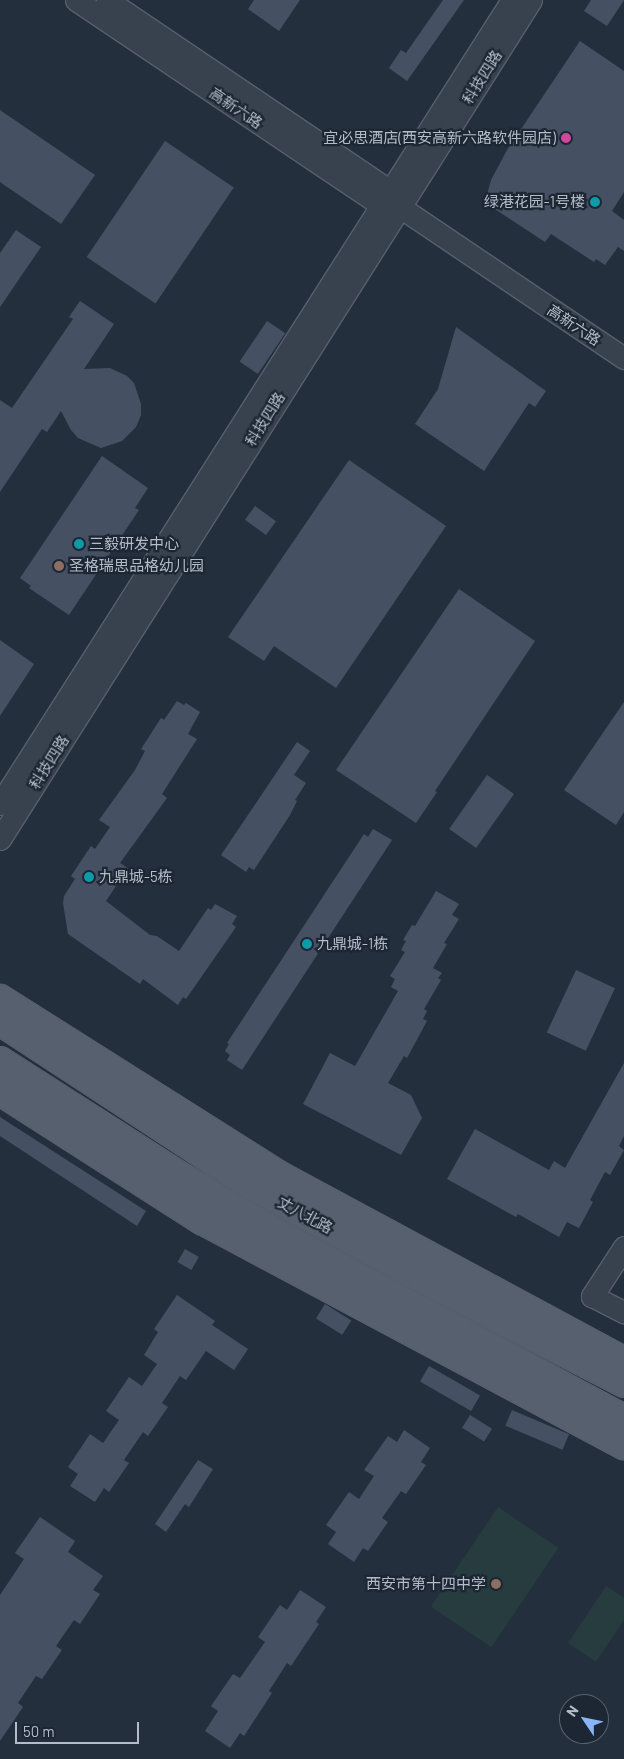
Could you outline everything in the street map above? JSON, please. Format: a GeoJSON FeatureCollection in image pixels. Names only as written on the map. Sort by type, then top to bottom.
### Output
{"type":"FeatureCollection","features":[{"type":"Feature","properties":{"kind":"main road"},"geometry":{"type":"LineString","coordinates":[[0,999],[280,1176],[624,1361]]}},
{"type":"Feature","properties":{"kind":"main road","name":"丈八北路"},"geometry":{"type":"LineString","coordinates":[[0,1021],[249,1184],[421,1278],[624,1384]]}},
{"type":"Feature","properties":{"kind":"main road","name":"丈八北路"},"geometry":{"type":"LineString","coordinates":[[0,1061],[178,1175],[289,1240],[624,1419]]}},
{"type":"Feature","properties":{"kind":"main road"},"geometry":{"type":"LineString","coordinates":[[0,1091],[202,1220],[624,1445]]}},
{"type":"Feature","properties":{"kind":"street","name":"高新六路"},"geometry":{"type":"LineString","coordinates":[[76,0],[390,201],[624,358]]}},
{"type":"Feature","properties":{"kind":"street","name":"高新六路"},"geometry":{"type":"LineString","coordinates":[[107,0],[390,201]]}},
{"type":"Feature","properties":{"kind":"street","name":"科技四路"},"geometry":{"type":"LineString","coordinates":[[0,839],[512,0]]}},
{"type":"Feature","properties":{"kind":"street","name":"科技四路"},"geometry":{"type":"LineString","coordinates":[[0,804],[390,201],[530,0]]}},
{"type":"Feature","properties":{"kind":"street"},"geometry":{"type":"LineString","coordinates":[[624,1247],[592,1296],[624,1312]]}},
{"type":"Feature","properties":{"kind":"green space"},"geometry":{"type":"Polygon","coordinates":[[[498,1507],[559,1548],[491,1647],[431,1606],[498,1507]]]}},
{"type":"Feature","properties":{"kind":"green space"},"geometry":{"type":"Polygon","coordinates":[[[606,1586],[624,1598],[624,1620],[596,1662],[568,1643],[606,1586]]]}},
{"type":"Feature","properties":{"kind":"building"},"geometry":{"type":"Polygon","coordinates":[[[254,0],[300,0],[279,31],[248,9],[254,0]]]}},
{"type":"Feature","properties":{"kind":"building"},"geometry":{"type":"Polygon","coordinates":[[[443,0],[464,0],[407,81],[389,68],[401,50],[406,53],[443,0]]]}},
{"type":"Feature","properties":{"kind":"building"},"geometry":{"type":"Polygon","coordinates":[[[591,0],[624,0],[607,26],[584,11],[591,0]]]}},
{"type":"Feature","properties":{"kind":"building","name":"宜必思酒店(西安高新六路软件园店)"},"geometry":{"type":"Polygon","coordinates":[[[580,41],[624,71],[624,192],[612,211],[624,220],[624,251],[618,247],[605,265],[596,259],[594,262],[551,234],[545,242],[490,206],[488,191],[491,180],[507,150],[580,41]]]}},
{"type":"Feature","properties":{"kind":"building"},"geometry":{"type":"Polygon","coordinates":[[[0,110],[95,175],[61,224],[0,182],[0,110]]]}},
{"type":"Feature","properties":{"kind":"building"},"geometry":{"type":"Polygon","coordinates":[[[165,141],[234,187],[156,303],[87,257],[165,141]]]}},
{"type":"Feature","properties":{"kind":"building"},"geometry":{"type":"Polygon","coordinates":[[[16,230],[41,247],[0,307],[0,253],[16,230]]]}},
{"type":"Feature","properties":{"kind":"building"},"geometry":{"type":"Polygon","coordinates":[[[80,301],[114,324],[84,369],[110,368],[127,376],[134,383],[141,404],[141,415],[136,427],[122,441],[101,448],[78,438],[71,430],[61,411],[47,432],[42,429],[0,492],[0,400],[12,408],[73,319],[69,317],[80,301]]]}},
{"type":"Feature","properties":{"kind":"building"},"geometry":{"type":"Polygon","coordinates":[[[267,321],[285,333],[258,374],[240,362],[267,321]]]}},
{"type":"Feature","properties":{"kind":"building"},"geometry":{"type":"Polygon","coordinates":[[[456,327],[546,391],[535,407],[529,403],[484,471],[415,424],[438,389],[456,327]]]}},
{"type":"Feature","properties":{"kind":"building","name":"三毅研发中心"},"geometry":{"type":"Polygon","coordinates":[[[102,456],[148,488],[135,508],[139,510],[69,615],[29,588],[31,586],[20,578],[102,456]]]}},
{"type":"Feature","properties":{"kind":"building"},"geometry":{"type":"Polygon","coordinates":[[[349,460],[446,526],[336,688],[274,646],[264,661],[228,637],[349,460]]]}},
{"type":"Feature","properties":{"kind":"building"},"geometry":{"type":"Polygon","coordinates":[[[255,506],[276,521],[266,535],[245,520],[255,506]]]}},
{"type":"Feature","properties":{"kind":"building"},"geometry":{"type":"Polygon","coordinates":[[[459,589],[535,641],[435,791],[437,792],[416,823],[336,770],[459,589]]]}},
{"type":"Feature","properties":{"kind":"building"},"geometry":{"type":"Polygon","coordinates":[[[0,640],[34,664],[0,716],[0,640]]]}},
{"type":"Feature","properties":{"kind":"building"},"geometry":{"type":"Polygon","coordinates":[[[177,701],[184,705],[186,703],[200,712],[188,734],[197,739],[162,794],[167,798],[120,863],[128,868],[106,901],[150,935],[157,936],[179,951],[208,908],[211,910],[215,904],[237,916],[232,924],[236,927],[186,999],[183,997],[178,1005],[143,979],[140,984],[68,934],[63,903],[64,896],[75,879],[71,876],[91,846],[95,849],[110,827],[99,820],[135,770],[145,751],[141,749],[161,718],[164,720],[177,701]]]}},
{"type":"Feature","properties":{"kind":"building"},"geometry":{"type":"Polygon","coordinates":[[[624,702],[624,812],[616,825],[564,790],[624,702]]]}},
{"type":"Feature","properties":{"kind":"building"},"geometry":{"type":"Polygon","coordinates":[[[297,742],[310,751],[294,775],[306,783],[295,800],[297,801],[290,815],[254,870],[249,867],[246,872],[221,855],[297,742]]]}},
{"type":"Feature","properties":{"kind":"building"},"geometry":{"type":"Polygon","coordinates":[[[487,775],[514,794],[476,848],[449,829],[487,775]]]}},
{"type":"Feature","properties":{"kind":"building","name":"九鼎城-1栋"},"geometry":{"type":"Polygon","coordinates":[[[373,829],[392,840],[242,1070],[227,1060],[230,1055],[225,1051],[229,1044],[227,1043],[364,834],[368,837],[373,829]]]}},
{"type":"Feature","properties":{"kind":"building"},"geometry":{"type":"Polygon","coordinates":[[[436,891],[459,904],[452,915],[459,919],[444,943],[447,944],[433,968],[442,973],[438,978],[441,980],[424,1009],[427,1011],[423,1019],[427,1021],[407,1058],[404,1056],[388,1083],[411,1095],[422,1118],[401,1155],[303,1104],[330,1053],[355,1066],[398,991],[391,987],[395,979],[390,976],[405,952],[401,950],[406,941],[403,940],[412,925],[415,926],[436,891]]]}},
{"type":"Feature","properties":{"kind":"building"},"geometry":{"type":"Polygon","coordinates":[[[576,970],[615,988],[586,1051],[547,1033],[576,970]]]}},
{"type":"Feature","properties":{"kind":"building"},"geometry":{"type":"Polygon","coordinates":[[[624,1063],[624,1136],[619,1146],[624,1150],[610,1175],[605,1172],[590,1200],[593,1202],[579,1228],[567,1222],[559,1237],[518,1214],[516,1217],[447,1179],[475,1129],[549,1170],[554,1161],[565,1168],[624,1063]]]}},
{"type":"Feature","properties":{"kind":"building"},"geometry":{"type":"Polygon","coordinates":[[[0,1117],[146,1211],[137,1226],[0,1136],[0,1117]]]}},
{"type":"Feature","properties":{"kind":"building"},"geometry":{"type":"Polygon","coordinates":[[[185,1249],[199,1257],[191,1270],[178,1262],[185,1249]]]}},
{"type":"Feature","properties":{"kind":"building"},"geometry":{"type":"Polygon","coordinates":[[[177,1295],[215,1321],[212,1325],[248,1349],[234,1370],[206,1351],[186,1380],[180,1376],[162,1403],[168,1407],[148,1436],[143,1432],[124,1460],[129,1463],[109,1492],[104,1488],[95,1502],[70,1486],[78,1474],[68,1467],[90,1434],[103,1443],[119,1420],[106,1411],[129,1377],[142,1386],[157,1364],[144,1355],[158,1332],[154,1329],[177,1295]]]}},
{"type":"Feature","properties":{"kind":"building"},"geometry":{"type":"Polygon","coordinates":[[[325,1304],[351,1320],[342,1335],[316,1318],[325,1304]]]}},
{"type":"Feature","properties":{"kind":"building"},"geometry":{"type":"Polygon","coordinates":[[[429,1366],[480,1396],[471,1411],[420,1382],[429,1366]]]}},
{"type":"Feature","properties":{"kind":"building"},"geometry":{"type":"Polygon","coordinates":[[[512,1410],[569,1434],[562,1450],[505,1426],[512,1410]]]}},
{"type":"Feature","properties":{"kind":"building"},"geometry":{"type":"Polygon","coordinates":[[[470,1415],[492,1429],[484,1441],[462,1428],[470,1415]]]}},
{"type":"Feature","properties":{"kind":"building"},"geometry":{"type":"Polygon","coordinates":[[[404,1430],[430,1448],[421,1462],[426,1465],[406,1494],[401,1491],[382,1518],[388,1522],[368,1551],[363,1548],[354,1562],[328,1544],[336,1532],[326,1525],[349,1492],[359,1499],[374,1476],[364,1470],[388,1436],[397,1442],[404,1430]]]}},
{"type":"Feature","properties":{"kind":"building"},"geometry":{"type":"Polygon","coordinates":[[[198,1460],[213,1469],[189,1507],[185,1504],[166,1532],[155,1524],[198,1460]]]}},
{"type":"Feature","properties":{"kind":"building"},"geometry":{"type":"Polygon","coordinates":[[[40,1517],[75,1541],[68,1552],[103,1576],[93,1590],[100,1594],[80,1624],[74,1620],[56,1646],[62,1650],[42,1679],[36,1676],[18,1703],[23,1707],[0,1741],[0,1595],[24,1559],[15,1553],[40,1517]]]}},
{"type":"Feature","properties":{"kind":"building"},"geometry":{"type":"Polygon","coordinates":[[[300,1590],[326,1607],[316,1622],[319,1624],[291,1666],[287,1663],[269,1691],[272,1693],[244,1736],[240,1733],[230,1748],[205,1731],[218,1711],[211,1706],[233,1674],[240,1678],[265,1642],[258,1637],[280,1605],[287,1610],[300,1590]]]}},
{"type":"Feature","properties":{"kind":"place","name":"宜必思酒店(西安高新六路软件园店)"},"geometry":{"type":"Point","coordinates":[566,138]}},
{"type":"Feature","properties":{"kind":"place","name":"绿港花园-1号楼"},"geometry":{"type":"Point","coordinates":[595,202]}},
{"type":"Feature","properties":{"kind":"place","name":"三毅研发中心"},"geometry":{"type":"Point","coordinates":[79,544]}},
{"type":"Feature","properties":{"kind":"place","name":"圣格瑞思品格幼儿园"},"geometry":{"type":"Point","coordinates":[59,566]}},
{"type":"Feature","properties":{"kind":"place","name":"九鼎城-5栋"},"geometry":{"type":"Point","coordinates":[89,877]}},
{"type":"Feature","properties":{"kind":"place","name":"九鼎城-1栋"},"geometry":{"type":"Point","coordinates":[307,944]}},
{"type":"Feature","properties":{"kind":"place","name":"西安市第十四中学"},"geometry":{"type":"Point","coordinates":[496,1584]}}]}
